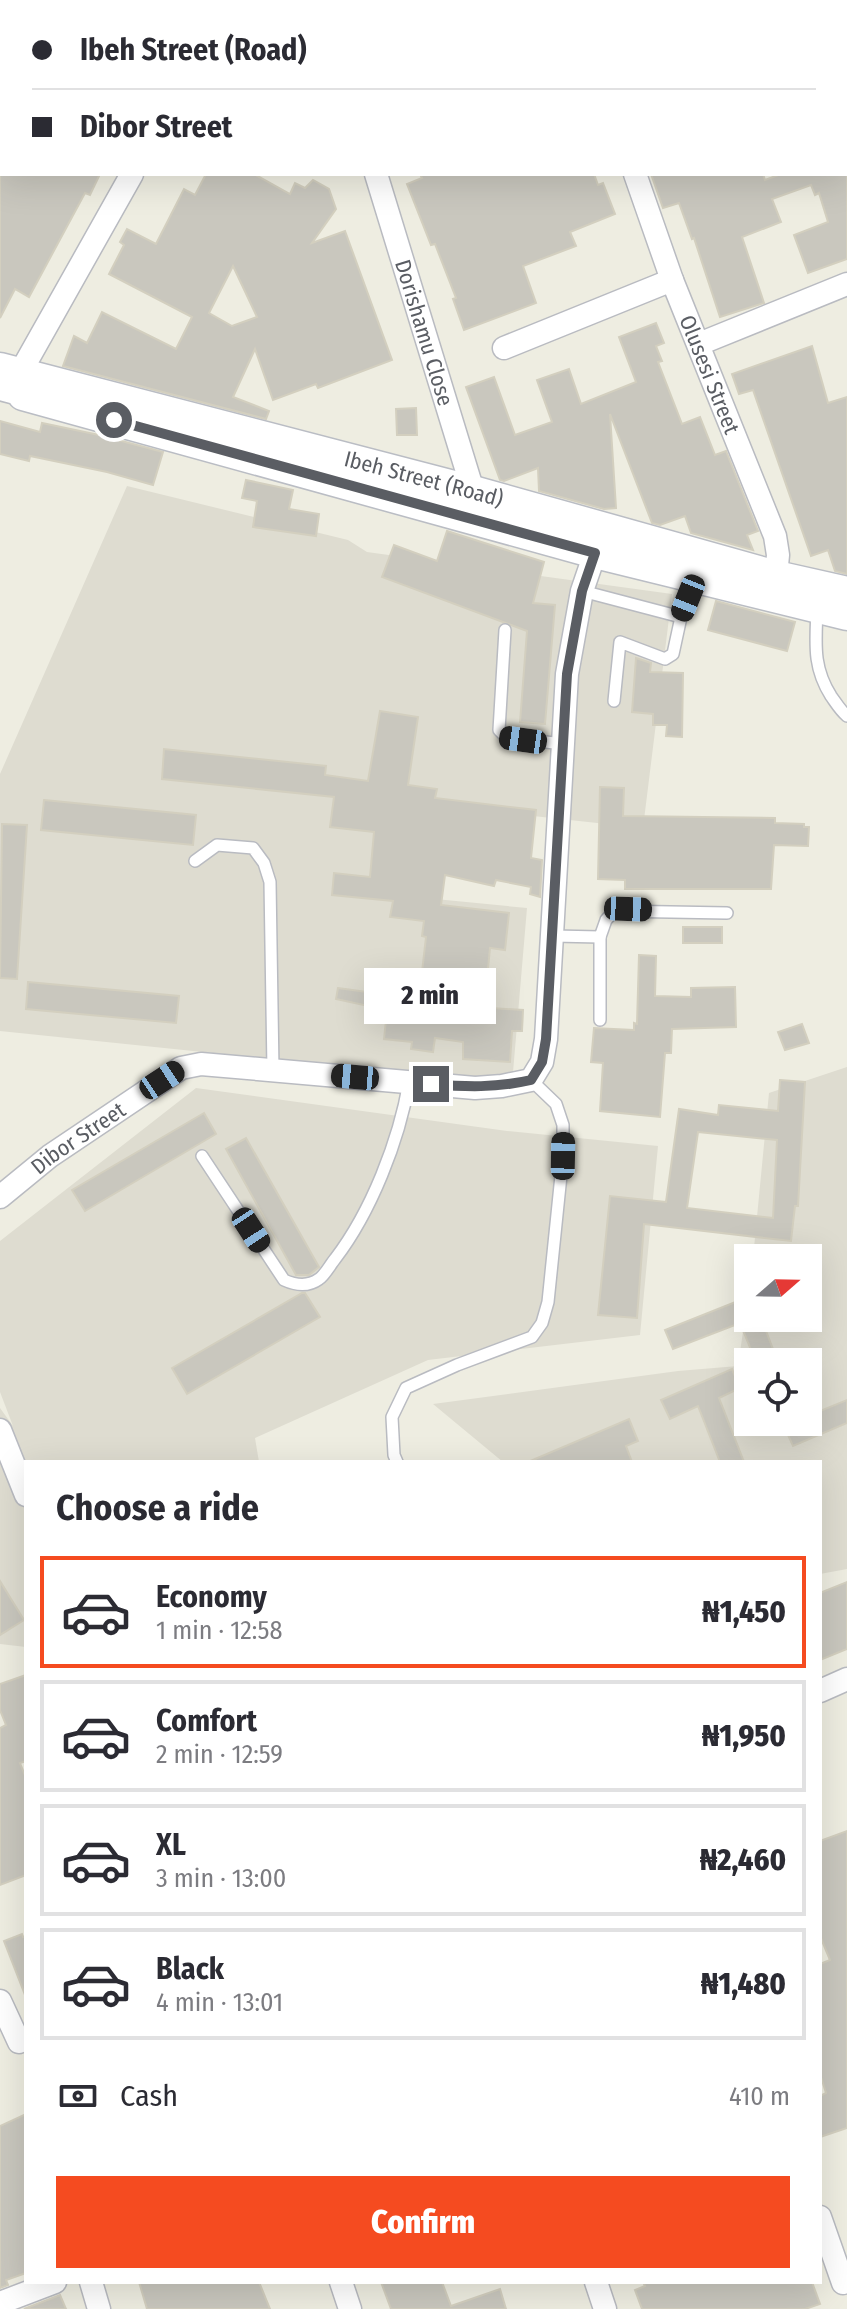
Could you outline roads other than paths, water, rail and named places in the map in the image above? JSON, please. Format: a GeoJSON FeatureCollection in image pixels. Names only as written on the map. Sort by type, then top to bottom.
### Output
{"type":"FeatureCollection","features":[{"type":"Feature","properties":{"kind":"street"},"geometry":{"type":"LineString","coordinates":[[11,381],[131,176]]}},
{"type":"Feature","properties":{"kind":"street","name":"Dorishamu Close"},"geometry":{"type":"LineString","coordinates":[[377,176],[473,491]]}},
{"type":"Feature","properties":{"kind":"street","name":"Olusesi Street"},"geometry":{"type":"LineString","coordinates":[[636,176],[672,280],[775,536],[778,555],[776,576]]}},
{"type":"Feature","properties":{"kind":"street"},"geometry":{"type":"LineString","coordinates":[[504,348],[672,280]]}},
{"type":"Feature","properties":{"kind":"street"},"geometry":{"type":"LineString","coordinates":[[699,344],[847,284]]}},
{"type":"Feature","properties":{"kind":"street","name":"Ibeh Street (Road)"},"geometry":{"type":"LineString","coordinates":[[11,381],[473,491],[776,576],[847,592]]}},
{"type":"Feature","properties":{"kind":"street","name":"Ibeh Street (Road)"},"geometry":{"type":"LineString","coordinates":[[11,381],[595,553],[847,615]]}},
{"type":"Feature","properties":{"kind":"street"},"geometry":{"type":"LineString","coordinates":[[531,1080],[542,1062],[546,1039],[567,674],[582,591],[595,553]]}},
{"type":"Feature","properties":{"kind":"street","name":"Dibor Street"},"geometry":{"type":"LineString","coordinates":[[0,1197],[50,1156],[181,1068],[201,1064],[475,1088],[531,1080]]}},
{"type":"Feature","properties":{"kind":"street"},"geometry":{"type":"LineString","coordinates":[[0,1430],[24,1490]]}},
{"type":"Feature","properties":{"kind":"street"},"geometry":{"type":"LineString","coordinates":[[822,1690],[847,1679]]}},
{"type":"Feature","properties":{"kind":"street"},"geometry":{"type":"LineString","coordinates":[[0,2001],[15,2044]]}},
{"type":"Feature","properties":{"kind":"street"},"geometry":{"type":"LineString","coordinates":[[822,2223],[843,2283]]}},
{"type":"Feature","properties":{"kind":"street"},"geometry":{"type":"LineString","coordinates":[[0,2303],[50,2284]]}},
{"type":"Feature","properties":{"kind":"street"},"geometry":{"type":"LineString","coordinates":[[92,2284],[99,2309]]}},
{"type":"Feature","properties":{"kind":"street"},"geometry":{"type":"LineString","coordinates":[[342,2284],[350,2309]]}},
{"type":"Feature","properties":{"kind":"street"},"geometry":{"type":"LineString","coordinates":[[597,2284],[605,2309]]}},
{"type":"Feature","properties":{"kind":"lane"},"geometry":{"type":"LineString","coordinates":[[605,638],[665,659],[673,654],[681,617],[697,579]]}},
{"type":"Feature","properties":{"kind":"lane"},"geometry":{"type":"LineString","coordinates":[[582,591],[681,617]]}},
{"type":"Feature","properties":{"kind":"lane"},"geometry":{"type":"LineString","coordinates":[[817,608],[815,662],[823,684],[847,716]]}},
{"type":"Feature","properties":{"kind":"lane"},"geometry":{"type":"LineString","coordinates":[[505,630],[499,730],[506,737],[562,744]]}},
{"type":"Feature","properties":{"kind":"lane"},"geometry":{"type":"LineString","coordinates":[[614,701],[620,642]]}},
{"type":"Feature","properties":{"kind":"lane"},"geometry":{"type":"LineString","coordinates":[[195,861],[217,845],[253,848],[264,863],[270,882],[273,1070]]}},
{"type":"Feature","properties":{"kind":"lane"},"geometry":{"type":"LineString","coordinates":[[600,1020],[600,937],[606,920],[614,911],[727,913]]}},
{"type":"Feature","properties":{"kind":"lane"},"geometry":{"type":"LineString","coordinates":[[554,936],[600,937]]}},
{"type":"Feature","properties":{"kind":"lane"},"geometry":{"type":"LineString","coordinates":[[396,1460],[392,1417],[406,1388],[532,1337],[542,1323],[549,1287],[563,1156],[563,1125],[556,1104],[531,1080]]}},
{"type":"Feature","properties":{"kind":"lane"},"geometry":{"type":"LineString","coordinates":[[202,1156],[284,1280],[295,1285],[320,1279],[354,1234],[369,1207],[404,1107],[409,1082]]}}]}
